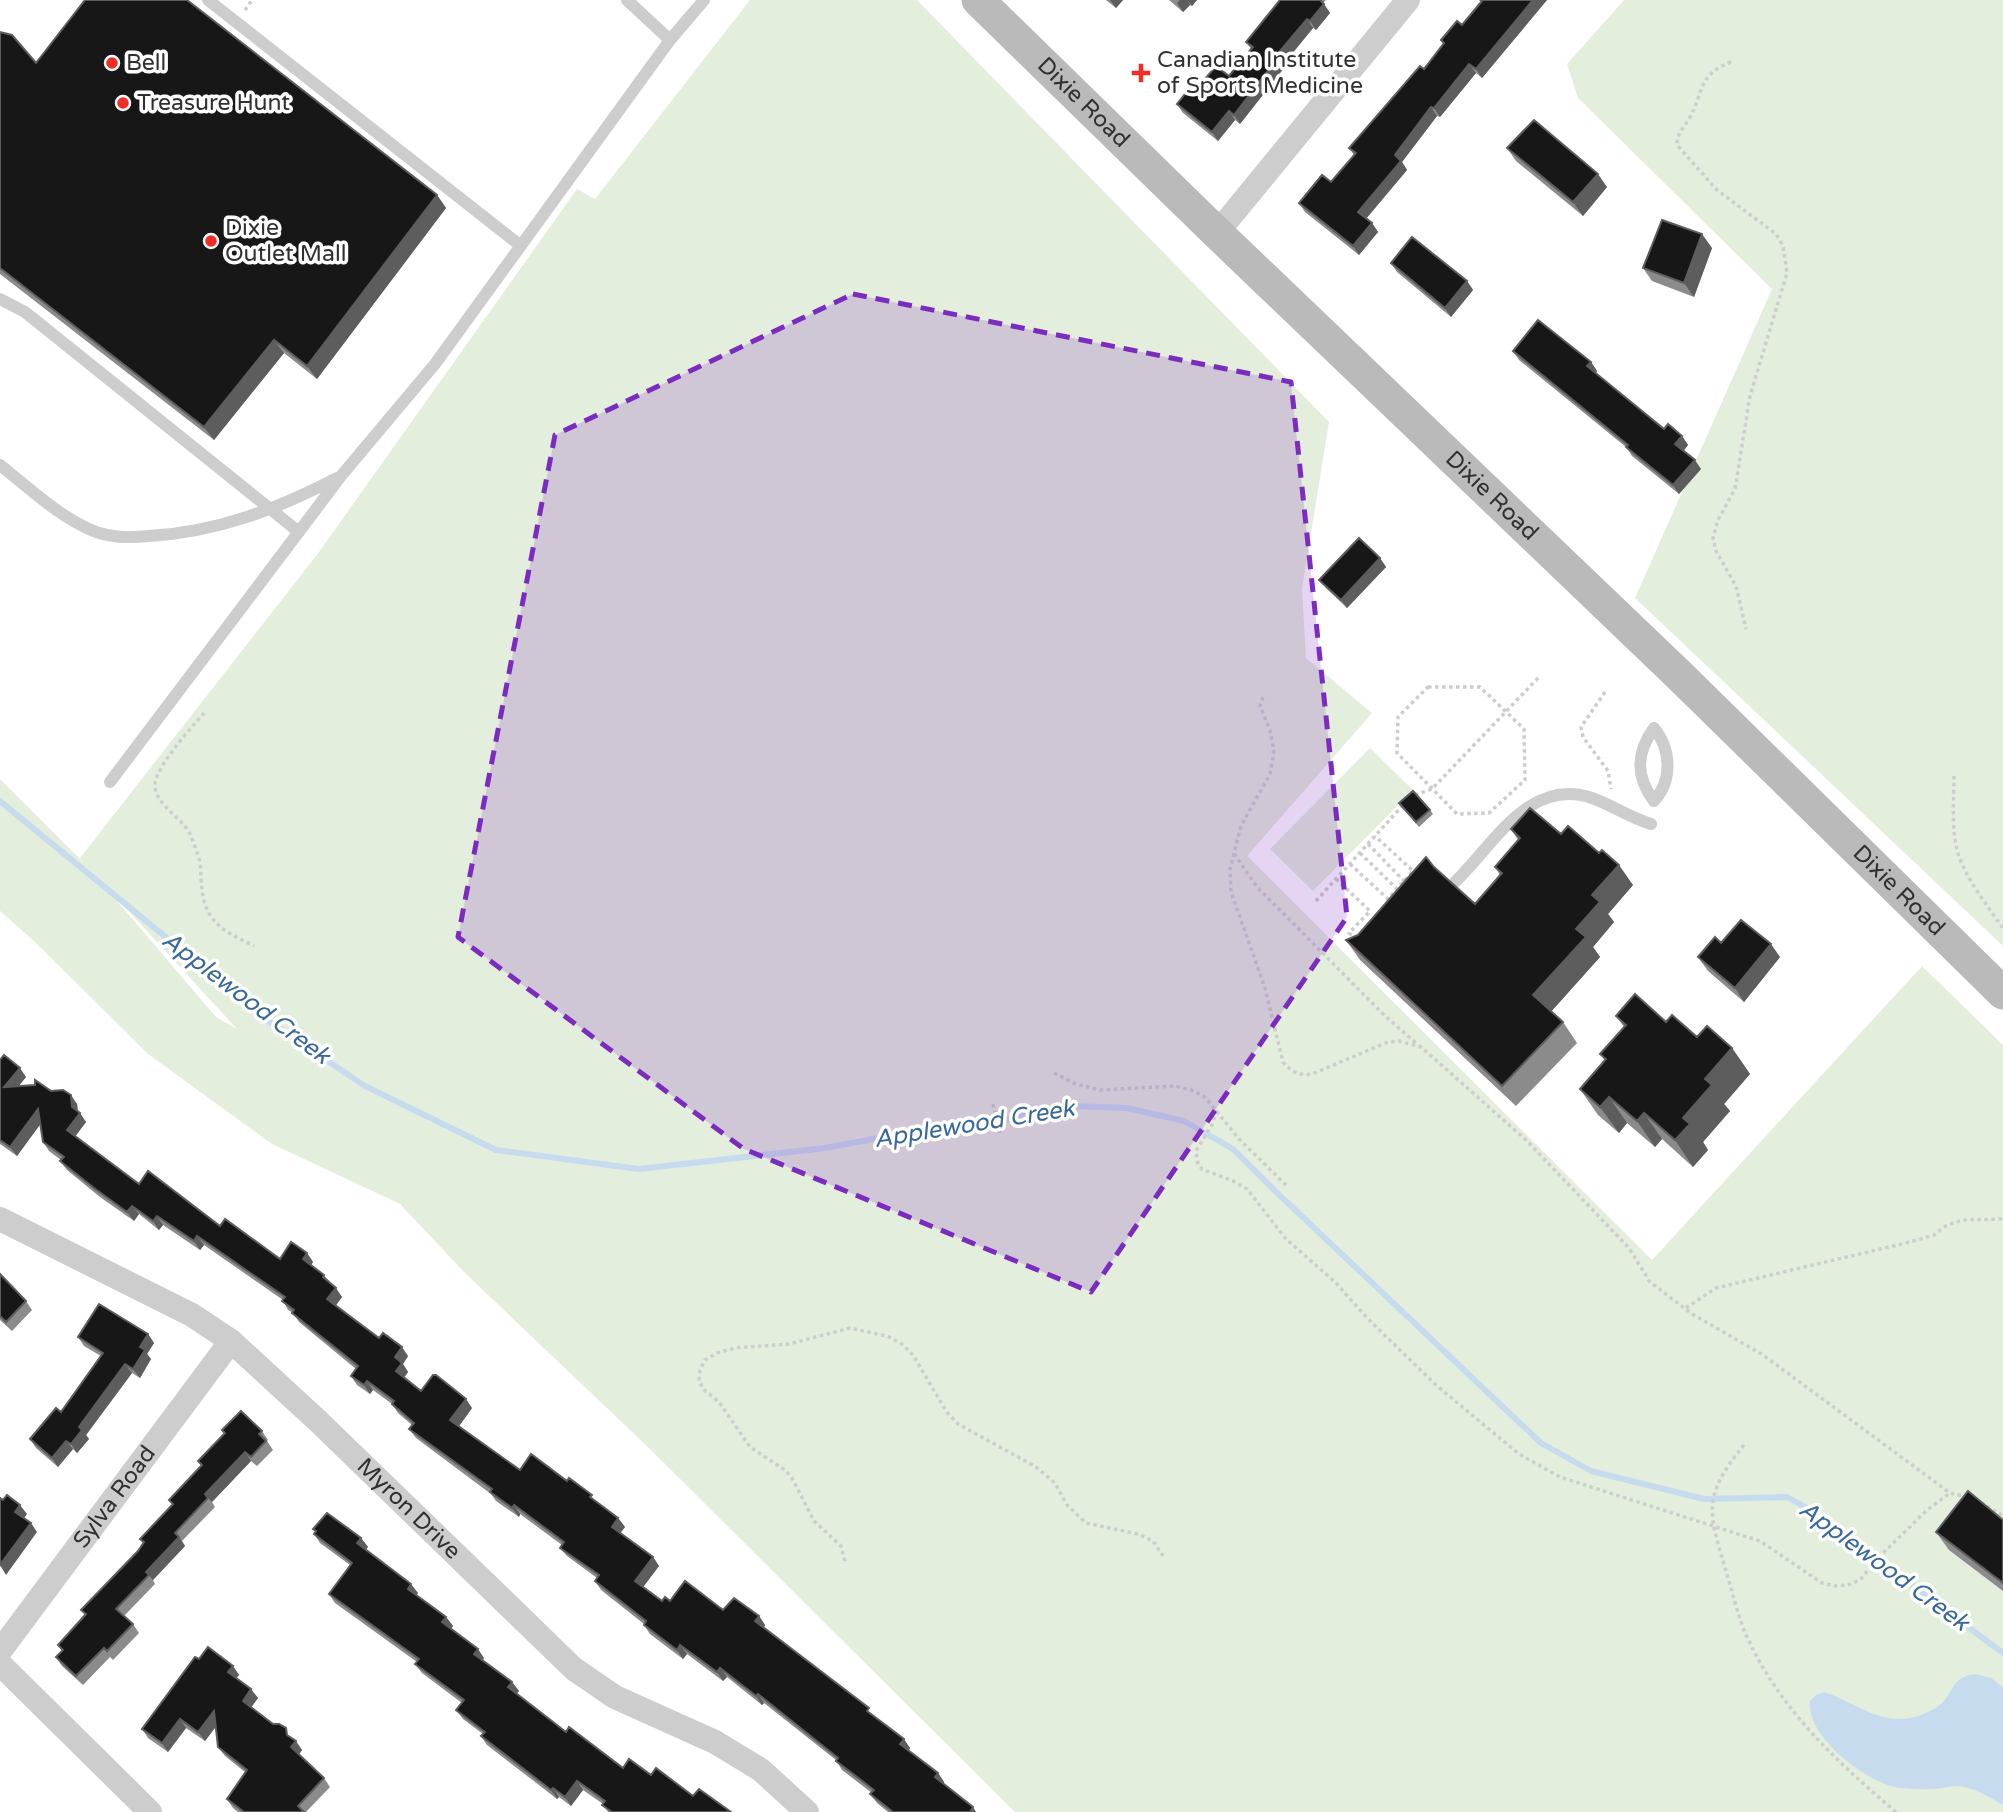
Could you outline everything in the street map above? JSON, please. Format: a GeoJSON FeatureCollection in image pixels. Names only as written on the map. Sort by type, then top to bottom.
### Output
{"type":"FeatureCollection","features":[{"type":"Feature","properties":{"kind":"main road","name":"Dixie Road"},"geometry":{"type":"LineString","coordinates":[[978,0],[1579,579],[2003,993]]}},
{"type":"Feature","properties":{"kind":"street"},"geometry":{"type":"LineString","coordinates":[[1217,233],[1408,0]]}},
{"type":"Feature","properties":{"kind":"street","name":"Myron Drive"},"geometry":{"type":"LineString","coordinates":[[0,1219],[192,1315],[230,1342],[318,1421],[574,1669],[615,1697],[715,1742],[761,1770],[807,1812]]}},
{"type":"Feature","properties":{"kind":"street","name":"Sylva Road"},"geometry":{"type":"LineString","coordinates":[[0,1651],[230,1342]]}},
{"type":"Feature","properties":{"kind":"street"},"geometry":{"type":"LineString","coordinates":[[0,1664],[150,1812]]}},
{"type":"Feature","properties":{"kind":"lane"},"geometry":{"type":"LineString","coordinates":[[208,0],[520,246]]}},
{"type":"Feature","properties":{"kind":"lane"},"geometry":{"type":"LineString","coordinates":[[627,0],[670,40]]}},
{"type":"Feature","properties":{"kind":"lane"},"geometry":{"type":"LineString","coordinates":[[110,782],[341,476],[435,364],[670,40],[704,0]]}},
{"type":"Feature","properties":{"kind":"lane"},"geometry":{"type":"LineString","coordinates":[[0,299],[25,312],[299,532]]}},
{"type":"Feature","properties":{"kind":"lane"},"geometry":{"type":"LineString","coordinates":[[0,465],[65,517],[94,532],[119,536],[184,534],[248,519],[341,476]]}},
{"type":"Feature","properties":{"kind":"lane"},"geometry":{"type":"LineString","coordinates":[[1654,728],[1662,738],[1668,762],[1667,779],[1662,792],[1654,801],[1645,789],[1640,761],[1643,743],[1654,728]]}},
{"type":"Feature","properties":{"kind":"lane"},"geometry":{"type":"LineString","coordinates":[[1455,883],[1506,824],[1541,799],[1567,793],[1592,798],[1651,824]]}},
{"type":"Feature","properties":{"kind":"path"},"geometry":{"type":"LineString","coordinates":[[1731,62],[1717,67],[1701,86],[1689,120],[1677,137],[1677,145],[1717,190],[1776,234],[1786,259],[1787,273],[1750,396],[1735,489],[1718,520],[1713,538],[1716,551],[1736,586],[1746,628]]}},
{"type":"Feature","properties":{"kind":"path"},"geometry":{"type":"LineString","coordinates":[[1316,901],[1410,797],[1432,789],[1539,677]]}},
{"type":"Feature","properties":{"kind":"path"},"geometry":{"type":"LineString","coordinates":[[1428,687],[1480,687],[1506,711],[1524,729],[1525,780],[1489,813],[1457,814],[1397,753],[1398,716],[1428,687]]}},
{"type":"Feature","properties":{"kind":"path"},"geometry":{"type":"LineString","coordinates":[[1605,692],[1581,727],[1583,737],[1608,771],[1615,810]]}},
{"type":"Feature","properties":{"kind":"path"},"geometry":{"type":"LineString","coordinates":[[1264,697],[1260,706],[1270,730],[1273,752],[1270,774],[1241,825],[1230,869],[1231,892],[1265,988],[1283,1062],[1288,1069],[1304,1075],[1388,1042],[1399,1041],[1420,1047]]}},
{"type":"Feature","properties":{"kind":"path"},"geometry":{"type":"LineString","coordinates":[[204,713],[180,741],[157,778],[155,788],[188,831],[200,860],[205,906],[212,918],[222,928],[254,946]]}},
{"type":"Feature","properties":{"kind":"path"},"geometry":{"type":"LineString","coordinates":[[1954,776],[1958,854],[2003,928]]}},
{"type":"Feature","properties":{"kind":"path"},"geometry":{"type":"LineString","coordinates":[[1350,864],[1388,899],[1397,889],[1413,871],[1375,836]]}},
{"type":"Feature","properties":{"kind":"path"},"geometry":{"type":"LineString","coordinates":[[1368,844],[1404,881]]}},
{"type":"Feature","properties":{"kind":"path"},"geometry":{"type":"LineString","coordinates":[[1234,853],[1257,887],[1385,1016],[1526,1140],[1629,1248],[1650,1282],[1685,1309],[1763,1355],[1950,1493],[1980,1500],[2003,1516]]}},
{"type":"Feature","properties":{"kind":"path"},"geometry":{"type":"LineString","coordinates":[[1360,853],[1397,889]]}},
{"type":"Feature","properties":{"kind":"path"},"geometry":{"type":"LineString","coordinates":[[1336,879],[1370,911],[1349,933],[1356,939],[1364,931]]}},
{"type":"Feature","properties":{"kind":"path"},"geometry":{"type":"LineString","coordinates":[[1054,1073],[1076,1084],[1100,1090],[1175,1086],[1191,1090],[1205,1097],[1239,1139],[1286,1185]]}},
{"type":"Feature","properties":{"kind":"path"},"geometry":{"type":"LineString","coordinates":[[993,1104],[1000,1133]]}},
{"type":"Feature","properties":{"kind":"path"},"geometry":{"type":"LineString","coordinates":[[1216,1110],[1213,1123],[1196,1151],[1198,1164],[1202,1169],[1247,1189],[1286,1239],[1335,1282],[1368,1319],[1436,1385],[1519,1454],[1560,1478],[1760,1541],[1822,1583],[1835,1586],[1860,1580],[1878,1558],[1927,1510],[1950,1493]]}},
{"type":"Feature","properties":{"kind":"path"},"geometry":{"type":"LineString","coordinates":[[1685,1309],[1716,1288],[1910,1242],[1934,1235],[1947,1225],[1963,1220],[2003,1219]]}},
{"type":"Feature","properties":{"kind":"path"},"geometry":{"type":"LineString","coordinates":[[845,1561],[841,1546],[814,1521],[785,1469],[750,1447],[719,1402],[703,1389],[699,1380],[705,1360],[735,1348],[789,1344],[850,1328],[887,1336],[902,1343],[913,1355],[946,1411],[958,1424],[1036,1467],[1055,1483],[1067,1505],[1086,1523],[1138,1534],[1153,1541],[1163,1556]]}},
{"type":"Feature","properties":{"kind":"path"},"geometry":{"type":"LineString","coordinates":[[1744,1445],[1716,1484],[1712,1524],[1747,1638],[1764,1669],[1805,1726],[1856,1778],[1896,1812]]}},
{"type":"Feature","properties":{"kind":"highlighted area"},"geometry":{"type":"Polygon","coordinates":[[[853,294],[1291,382],[1347,917],[1091,1292],[744,1149],[458,937],[555,435],[853,294]]]}},
{"type":"Feature","properties":{"kind":"green space"},"geometry":{"type":"Polygon","coordinates":[[[750,0],[917,0],[1329,422],[1302,589],[1306,658],[1372,713],[1247,856],[1652,1260],[1922,966],[2003,1045],[2003,1812],[1015,1812],[651,1450],[465,1273],[400,1204],[272,1144],[148,1054],[0,911],[0,779],[85,864],[80,858],[319,552],[577,189],[595,199],[750,0]],[[101,881],[216,1017],[237,1029],[101,881]]]}},
{"type":"Feature","properties":{"kind":"green space"},"geometry":{"type":"Polygon","coordinates":[[[1624,0],[2003,0],[2003,946],[1635,598],[1772,289],[1578,98],[1567,64],[1624,0]]]}},
{"type":"Feature","properties":{"kind":"green space"},"geometry":{"type":"Polygon","coordinates":[[[1370,748],[1413,790],[1313,891],[1270,849],[1370,748]]]}},
{"type":"Feature","properties":{"kind":"water"},"geometry":{"type":"Polygon","coordinates":[[[1975,1674],[1991,1678],[2003,1687],[2003,1805],[1964,1787],[1900,1788],[1872,1778],[1856,1768],[1828,1743],[1817,1729],[1811,1715],[1810,1701],[1824,1692],[1883,1717],[1895,1719],[1921,1715],[1944,1701],[1959,1680],[1975,1674]]]}},
{"type":"Feature","properties":{"kind":"building","name":"Dixie Outlet Mall"},"geometry":{"type":"Polygon","coordinates":[[[85,0],[187,0],[437,195],[307,366],[274,340],[204,427],[0,268],[0,32],[12,35],[36,63],[85,0]]]}},
{"type":"Feature","properties":{"kind":"building"},"geometry":{"type":"Polygon","coordinates":[[[1280,0],[1320,0],[1324,4],[1310,21],[1307,19],[1275,57],[1277,59],[1234,115],[1229,111],[1212,132],[1177,104],[1189,89],[1193,93],[1216,66],[1229,76],[1253,47],[1246,42],[1280,0]]]}},
{"type":"Feature","properties":{"kind":"building"},"geometry":{"type":"Polygon","coordinates":[[[1481,0],[1533,0],[1476,69],[1469,64],[1434,108],[1431,107],[1395,155],[1401,161],[1358,212],[1372,223],[1353,246],[1299,203],[1322,175],[1331,182],[1356,153],[1349,148],[1420,66],[1424,69],[1444,43],[1441,40],[1457,21],[1462,25],[1481,0]]]}},
{"type":"Feature","properties":{"kind":"building"},"geometry":{"type":"Polygon","coordinates":[[[1534,120],[1598,174],[1573,202],[1507,148],[1534,120]]]}},
{"type":"Feature","properties":{"kind":"building"},"geometry":{"type":"Polygon","coordinates":[[[1662,220],[1702,234],[1684,283],[1643,268],[1662,220]]]}},
{"type":"Feature","properties":{"kind":"building"},"geometry":{"type":"Polygon","coordinates":[[[1412,237],[1467,281],[1445,308],[1391,263],[1412,237]]]}},
{"type":"Feature","properties":{"kind":"building"},"geometry":{"type":"Polygon","coordinates":[[[1538,320],[1591,362],[1587,366],[1664,429],[1668,424],[1682,436],[1675,444],[1695,460],[1673,485],[1513,351],[1538,320]]]}},
{"type":"Feature","properties":{"kind":"building"},"geometry":{"type":"Polygon","coordinates":[[[1359,538],[1380,558],[1341,600],[1319,580],[1359,538]]]}},
{"type":"Feature","properties":{"kind":"building"},"geometry":{"type":"Polygon","coordinates":[[[1413,791],[1430,810],[1416,822],[1399,803],[1413,791]]]}},
{"type":"Feature","properties":{"kind":"building"},"geometry":{"type":"Polygon","coordinates":[[[1530,808],[1561,834],[1568,826],[1599,853],[1602,850],[1619,865],[1592,895],[1600,902],[1576,929],[1586,937],[1533,995],[1563,1022],[1502,1086],[1346,940],[1358,935],[1426,857],[1475,904],[1502,873],[1495,867],[1520,838],[1511,829],[1530,808]]]}},
{"type":"Feature","properties":{"kind":"building"},"geometry":{"type":"Polygon","coordinates":[[[1741,920],[1771,944],[1735,988],[1698,957],[1715,937],[1721,943],[1741,920]]]}},
{"type":"Feature","properties":{"kind":"building"},"geometry":{"type":"Polygon","coordinates":[[[1635,994],[1666,1022],[1672,1015],[1697,1037],[1707,1026],[1732,1048],[1705,1079],[1712,1085],[1683,1118],[1690,1124],[1675,1140],[1644,1113],[1637,1121],[1609,1097],[1600,1107],[1580,1089],[1606,1059],[1600,1054],[1626,1025],[1616,1016],[1635,994]]]}},
{"type":"Feature","properties":{"kind":"building"},"geometry":{"type":"Polygon","coordinates":[[[4,1055],[20,1068],[4,1087],[35,1085],[35,1080],[51,1091],[63,1090],[71,1095],[72,1107],[80,1113],[67,1130],[139,1184],[148,1171],[220,1226],[225,1219],[280,1259],[291,1242],[307,1253],[303,1259],[336,1288],[327,1299],[379,1338],[383,1333],[402,1347],[395,1357],[402,1363],[396,1371],[421,1391],[433,1375],[436,1375],[466,1399],[450,1420],[520,1470],[531,1454],[567,1481],[569,1478],[618,1518],[612,1527],[653,1557],[635,1581],[662,1601],[665,1597],[670,1601],[685,1581],[723,1610],[734,1598],[759,1616],[755,1621],[869,1708],[867,1711],[904,1739],[900,1744],[938,1773],[935,1777],[973,1807],[970,1812],[893,1812],[870,1794],[874,1790],[836,1761],[838,1758],[758,1694],[756,1696],[720,1668],[717,1672],[680,1645],[677,1650],[644,1625],[646,1621],[595,1581],[599,1575],[560,1548],[564,1542],[514,1505],[512,1508],[490,1492],[492,1489],[409,1429],[414,1423],[392,1404],[394,1401],[367,1381],[364,1385],[351,1376],[358,1366],[292,1313],[294,1310],[282,1301],[285,1297],[197,1236],[194,1241],[157,1216],[153,1221],[132,1206],[127,1212],[60,1161],[64,1157],[43,1142],[38,1109],[10,1147],[0,1140],[0,1060],[4,1055]]]}},
{"type":"Feature","properties":{"kind":"building"},"geometry":{"type":"Polygon","coordinates":[[[0,1274],[26,1301],[6,1322],[0,1316],[0,1274]]]}},
{"type":"Feature","properties":{"kind":"building"},"geometry":{"type":"Polygon","coordinates":[[[99,1304],[148,1334],[140,1347],[145,1350],[133,1369],[125,1364],[79,1427],[82,1430],[71,1444],[66,1441],[52,1458],[30,1439],[56,1408],[61,1412],[103,1353],[78,1337],[99,1304]]]}},
{"type":"Feature","properties":{"kind":"building"},"geometry":{"type":"Polygon","coordinates":[[[241,1411],[262,1431],[259,1434],[266,1441],[251,1457],[245,1452],[205,1494],[208,1498],[175,1533],[179,1537],[146,1572],[149,1575],[116,1609],[133,1624],[107,1651],[104,1648],[76,1676],[56,1657],[63,1650],[58,1645],[86,1614],[81,1610],[138,1551],[144,1542],[140,1539],[173,1504],[169,1500],[202,1465],[198,1461],[225,1433],[222,1430],[241,1411]]]}},
{"type":"Feature","properties":{"kind":"building"},"geometry":{"type":"Polygon","coordinates":[[[1968,1491],[2003,1520],[2003,1583],[1936,1532],[1968,1491]]]}},
{"type":"Feature","properties":{"kind":"building"},"geometry":{"type":"Polygon","coordinates":[[[7,1495],[20,1505],[15,1512],[31,1523],[0,1565],[0,1498],[3,1500],[7,1495]]]}},
{"type":"Feature","properties":{"kind":"building"},"geometry":{"type":"Polygon","coordinates":[[[327,1513],[361,1538],[357,1543],[411,1584],[408,1589],[446,1617],[442,1622],[478,1649],[474,1654],[512,1682],[508,1687],[566,1732],[569,1727],[623,1768],[629,1759],[651,1775],[656,1768],[693,1796],[699,1789],[731,1812],[612,1812],[602,1805],[605,1801],[577,1781],[565,1797],[553,1788],[551,1790],[481,1736],[485,1732],[456,1710],[464,1700],[415,1664],[419,1659],[329,1594],[352,1563],[314,1534],[316,1531],[313,1529],[327,1513]]]}},
{"type":"Feature","properties":{"kind":"building"},"geometry":{"type":"Polygon","coordinates":[[[208,1647],[233,1666],[228,1672],[251,1689],[243,1701],[273,1724],[286,1728],[287,1735],[296,1741],[291,1747],[324,1778],[298,1806],[304,1812],[244,1812],[227,1799],[247,1770],[218,1747],[214,1711],[198,1732],[180,1719],[162,1743],[142,1729],[195,1657],[199,1659],[208,1647]]]}},
{"type":"Feature","properties":{"kind":"waterway","name":"Applewood Creek"},"geometry":{"type":"LineString","coordinates":[[0,801],[268,1021],[365,1086],[496,1150],[639,1169],[825,1148],[922,1130],[1005,1120],[1069,1106],[1127,1108],[1184,1121],[1233,1149],[1541,1443],[1591,1471],[1704,1499],[1787,1497],[1814,1512],[2003,1653]]}},
{"type":"Feature","properties":{"kind":"place","name":"Bell"},"geometry":{"type":"Point","coordinates":[112,63]}},
{"type":"Feature","properties":{"kind":"place","name":"Canadian Institute of Sports Medicine"},"geometry":{"type":"Point","coordinates":[1141,73]}},
{"type":"Feature","properties":{"kind":"place","name":"Treasure Hunt"},"geometry":{"type":"Point","coordinates":[123,103]}},
{"type":"Feature","properties":{"kind":"place","name":"Dixie Outlet Mall"},"geometry":{"type":"Point","coordinates":[211,241]}}]}
